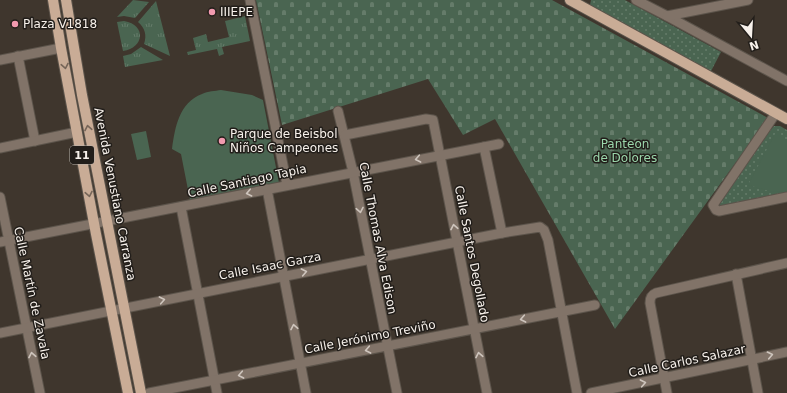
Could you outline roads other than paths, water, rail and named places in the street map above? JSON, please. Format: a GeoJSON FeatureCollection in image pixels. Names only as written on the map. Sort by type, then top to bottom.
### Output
{"type":"FeatureCollection","features":[{"type":"Feature","properties":{"kind":"main road","name":"11"},"geometry":{"type":"LineString","coordinates":[[53,0],[94,224],[128,393]]}},
{"type":"Feature","properties":{"kind":"main road","name":"Avenida Venustiano Carranza"},"geometry":{"type":"LineString","coordinates":[[66,0],[82,95],[141,393]]}},
{"type":"Feature","properties":{"kind":"main road"},"geometry":{"type":"LineString","coordinates":[[570,0],[585,4],[787,119]]}},
{"type":"Feature","properties":{"kind":"street"},"geometry":{"type":"LineString","coordinates":[[250,0],[287,185]]}},
{"type":"Feature","properties":{"kind":"street"},"geometry":{"type":"LineString","coordinates":[[636,0],[787,80]]}},
{"type":"Feature","properties":{"kind":"street"},"geometry":{"type":"LineString","coordinates":[[668,16],[748,0]]}},
{"type":"Feature","properties":{"kind":"street"},"geometry":{"type":"LineString","coordinates":[[0,60],[61,48]]}},
{"type":"Feature","properties":{"kind":"street"},"geometry":{"type":"LineString","coordinates":[[18,56],[35,141]]}},
{"type":"Feature","properties":{"kind":"street","name":"Calle Thomas Alva Edison"},"geometry":{"type":"LineString","coordinates":[[338,111],[353,172],[397,393]]}},
{"type":"Feature","properties":{"kind":"street"},"geometry":{"type":"LineString","coordinates":[[776,113],[714,203],[714,208],[719,211],[787,197]]}},
{"type":"Feature","properties":{"kind":"street","name":"Calle Santos Degollado"},"geometry":{"type":"LineString","coordinates":[[345,135],[426,119],[433,120],[487,393]]}},
{"type":"Feature","properties":{"kind":"street"},"geometry":{"type":"LineString","coordinates":[[0,148],[77,132]]}},
{"type":"Feature","properties":{"kind":"street","name":"Calle Santiago Tapia"},"geometry":{"type":"LineString","coordinates":[[4,241],[499,144]]}},
{"type":"Feature","properties":{"kind":"street"},"geometry":{"type":"LineString","coordinates":[[484,147],[502,233]]}},
{"type":"Feature","properties":{"kind":"street"},"geometry":{"type":"LineString","coordinates":[[267,189],[306,393]]}},
{"type":"Feature","properties":{"kind":"street","name":"Calle Martín de Zavala"},"geometry":{"type":"LineString","coordinates":[[0,197],[4,241],[27,327],[40,393]]}},
{"type":"Feature","properties":{"kind":"street"},"geometry":{"type":"LineString","coordinates":[[181,207],[217,393]]}},
{"type":"Feature","properties":{"kind":"street","name":"Calle Isaac Garza"},"geometry":{"type":"LineString","coordinates":[[0,333],[198,292],[536,227],[544,230],[548,240],[562,312]]}},
{"type":"Feature","properties":{"kind":"street"},"geometry":{"type":"LineString","coordinates":[[667,393],[650,299],[652,295],[787,263]]}},
{"type":"Feature","properties":{"kind":"street"},"geometry":{"type":"LineString","coordinates":[[736,274],[758,393]]}},
{"type":"Feature","properties":{"kind":"street","name":"Calle Jerónimo Treviño"},"geometry":{"type":"LineString","coordinates":[[149,393],[595,305]]}},
{"type":"Feature","properties":{"kind":"street"},"geometry":{"type":"LineString","coordinates":[[562,312],[577,393]]}},
{"type":"Feature","properties":{"kind":"street","name":"Calle Carlos Salazar"},"geometry":{"type":"LineString","coordinates":[[591,393],[787,352]]}},
{"type":"Feature","properties":{"kind":"place","name":"IIIEPE"},"geometry":{"type":"Point","coordinates":[212,12]}},
{"type":"Feature","properties":{"kind":"place","name":"Plaza V1818"},"geometry":{"type":"Point","coordinates":[15,24]}},
{"type":"Feature","properties":{"kind":"place","name":"Parque de Beisbol Niños Campeones"},"geometry":{"type":"Point","coordinates":[222,141]}},
{"type":"Feature","properties":{"kind":"park label","name":"Panteon de Dolores"},"geometry":{"type":"Point","coordinates":[625,151]}}]}
